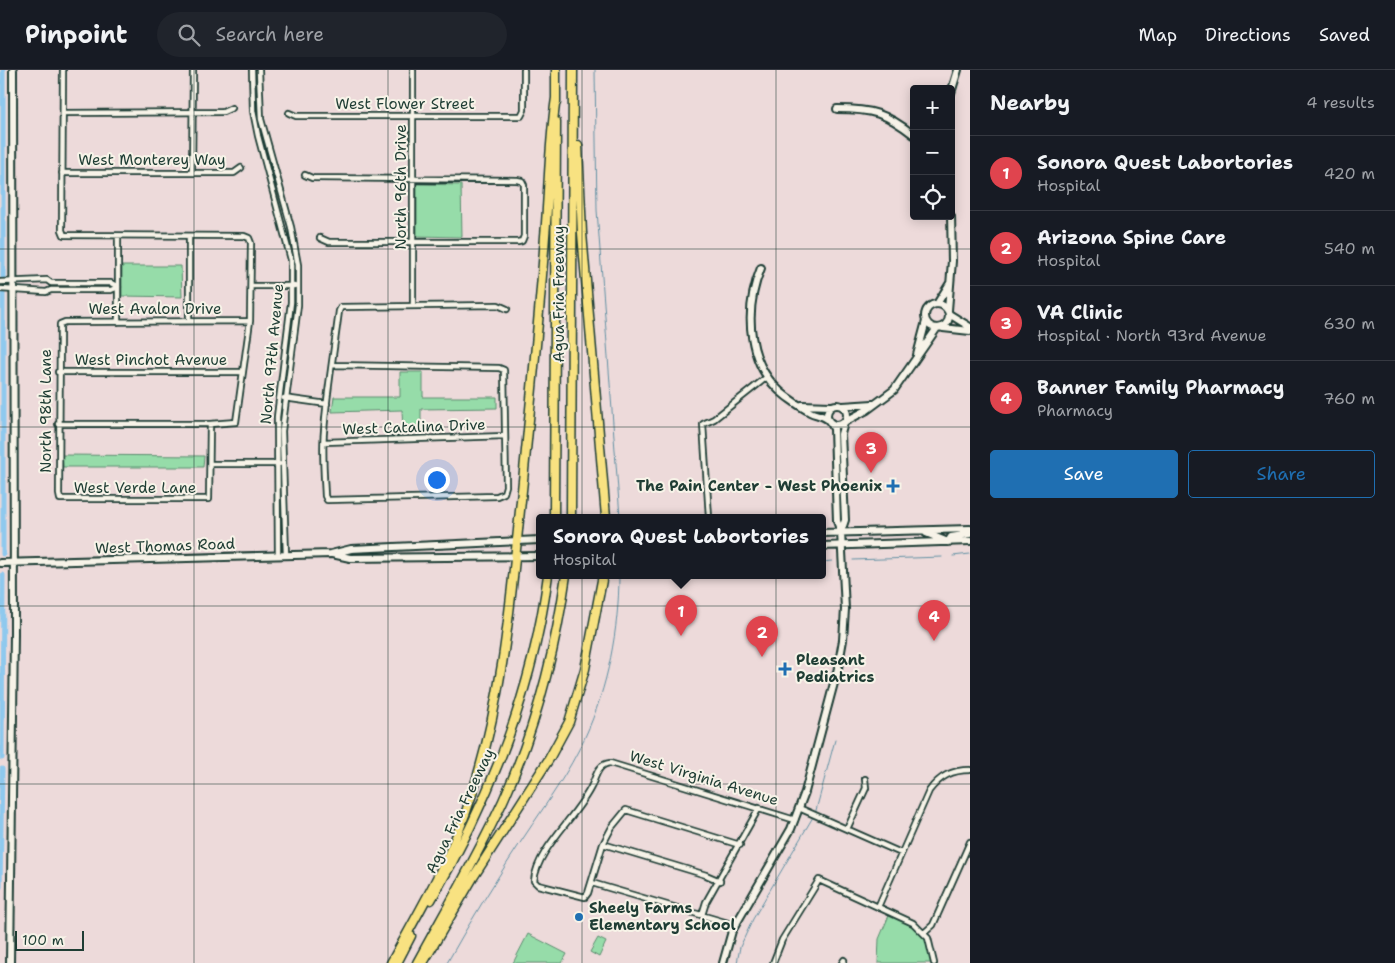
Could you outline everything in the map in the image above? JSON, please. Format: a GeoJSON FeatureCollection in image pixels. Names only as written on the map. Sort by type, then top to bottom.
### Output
{"type":"FeatureCollection","features":[{"type":"Feature","properties":{"kind":"highway","name":"Agua Fria Freeway"},"geometry":{"type":"LineString","coordinates":[[554,514],[556,70]]}},
{"type":"Feature","properties":{"kind":"highway","name":"Agua Fria Freeway"},"geometry":{"type":"LineString","coordinates":[[571,514],[573,70]]}},
{"type":"Feature","properties":{"kind":"highway"},"geometry":{"type":"LineString","coordinates":[[391,963],[446,861],[458,834],[478,776],[500,683],[517,540],[534,367],[546,228],[550,133],[556,98]]}},
{"type":"Feature","properties":{"kind":"highway"},"geometry":{"type":"LineString","coordinates":[[573,98],[578,130],[582,233],[606,514]]}},
{"type":"Feature","properties":{"kind":"highway","name":"Agua Fria Freeway"},"geometry":{"type":"LineString","coordinates":[[397,963],[465,840],[501,760],[528,677],[547,579]]}},
{"type":"Feature","properties":{"kind":"highway","name":"Agua Fria Freeway"},"geometry":{"type":"LineString","coordinates":[[417,963],[488,832],[519,762],[549,666],[565,579]]}},
{"type":"Feature","properties":{"kind":"highway"},"geometry":{"type":"LineString","coordinates":[[423,963],[479,868],[556,747],[568,722],[585,669],[602,579]]}},
{"type":"Feature","properties":{"kind":"main road"},"geometry":{"type":"LineString","coordinates":[[10,963],[14,563],[13,70]]}},
{"type":"Feature","properties":{"kind":"main road"},"geometry":{"type":"LineString","coordinates":[[953,85],[958,70]]}},
{"type":"Feature","properties":{"kind":"main road"},"geometry":{"type":"LineString","coordinates":[[837,109],[861,109],[880,112],[910,131]]}},
{"type":"Feature","properties":{"kind":"main road"},"geometry":{"type":"LineString","coordinates":[[761,268],[752,296],[752,333],[757,359],[767,378],[783,394],[809,412],[837,425],[847,421],[873,404],[900,383],[917,355],[939,328],[948,322],[952,261],[950,220]]}},
{"type":"Feature","properties":{"kind":"main road"},"geometry":{"type":"LineString","coordinates":[[917,355],[928,309],[937,304],[950,282]]}},
{"type":"Feature","properties":{"kind":"main road"},"geometry":{"type":"LineString","coordinates":[[937,304],[970,329]]}},
{"type":"Feature","properties":{"kind":"main road"},"geometry":{"type":"LineString","coordinates":[[926,321],[931,326],[939,328],[970,329]]}},
{"type":"Feature","properties":{"kind":"main road"},"geometry":{"type":"LineString","coordinates":[[800,405],[831,406],[837,404],[843,406],[873,404]]}},
{"type":"Feature","properties":{"kind":"main road"},"geometry":{"type":"LineString","coordinates":[[831,406],[827,412],[829,421],[834,429],[837,521],[841,532]]}},
{"type":"Feature","properties":{"kind":"main road"},"geometry":{"type":"LineString","coordinates":[[723,963],[735,925],[800,808],[838,668],[843,640],[844,610],[841,532],[845,520],[843,438],[841,429],[847,421],[848,414],[843,406]]}},
{"type":"Feature","properties":{"kind":"main road"},"geometry":{"type":"LineString","coordinates":[[834,454],[838,456],[844,489]]}},
{"type":"Feature","properties":{"kind":"main road"},"geometry":{"type":"LineString","coordinates":[[826,533],[970,529]]}},
{"type":"Feature","properties":{"kind":"main road"},"geometry":{"type":"LineString","coordinates":[[918,530],[948,542]]}},
{"type":"Feature","properties":{"kind":"main road"},"geometry":{"type":"LineString","coordinates":[[948,542],[951,537],[970,534]]}},
{"type":"Feature","properties":{"kind":"main road","name":"West Thomas Road"},"geometry":{"type":"LineString","coordinates":[[330,554],[350,549],[536,540]]}},
{"type":"Feature","properties":{"kind":"main road"},"geometry":{"type":"LineString","coordinates":[[826,546],[970,542]]}},
{"type":"Feature","properties":{"kind":"main road","name":"West Thomas Road"},"geometry":{"type":"LineString","coordinates":[[0,563],[330,554],[350,558],[536,556]]}},
{"type":"Feature","properties":{"kind":"street"},"geometry":{"type":"LineString","coordinates":[[58,424],[210,424],[236,422],[250,321],[251,286],[249,238],[244,236],[64,235],[62,230],[63,70]]}},
{"type":"Feature","properties":{"kind":"street"},"geometry":{"type":"LineString","coordinates":[[192,173],[193,70]]}},
{"type":"Feature","properties":{"kind":"street","name":"North 97th Avenue"},"geometry":{"type":"LineString","coordinates":[[252,70],[253,112],[288,241],[292,286],[280,397],[282,555]]}},
{"type":"Feature","properties":{"kind":"street","name":"North 97th Avenue"},"geometry":{"type":"LineString","coordinates":[[259,70],[261,119],[291,227],[298,266],[298,305],[285,398],[281,464]]}},
{"type":"Feature","properties":{"kind":"street","name":"North 96th Drive"},"geometry":{"type":"LineString","coordinates":[[413,70],[413,305]]}},
{"type":"Feature","properties":{"kind":"street","name":"West Flower Street"},"geometry":{"type":"LineString","coordinates":[[289,113],[296,116],[521,116],[524,110],[524,70]]}},
{"type":"Feature","properties":{"kind":"street"},"geometry":{"type":"LineString","coordinates":[[62,113],[223,112],[232,108]]}},
{"type":"Feature","properties":{"kind":"street","name":"West Monterey Way"},"geometry":{"type":"LineString","coordinates":[[62,173],[234,173],[241,168]]}},
{"type":"Feature","properties":{"kind":"street"},"geometry":{"type":"LineString","coordinates":[[305,175],[312,178],[522,181],[522,241],[329,242],[320,238]]}},
{"type":"Feature","properties":{"kind":"street"},"geometry":{"type":"LineString","coordinates":[[118,236],[118,322]]}},
{"type":"Feature","properties":{"kind":"street"},"geometry":{"type":"LineString","coordinates":[[189,236],[189,321]]}},
{"type":"Feature","properties":{"kind":"street"},"geometry":{"type":"LineString","coordinates":[[0,289],[47,280],[51,283],[111,283],[118,287]]}},
{"type":"Feature","properties":{"kind":"street"},"geometry":{"type":"LineString","coordinates":[[0,282],[46,292],[51,290],[111,290],[118,287]]}},
{"type":"Feature","properties":{"kind":"street"},"geometry":{"type":"LineString","coordinates":[[51,283],[51,290]]}},
{"type":"Feature","properties":{"kind":"street"},"geometry":{"type":"LineString","coordinates":[[251,286],[298,286]]}},
{"type":"Feature","properties":{"kind":"street"},"geometry":{"type":"LineString","coordinates":[[332,365],[499,368],[504,370],[504,493],[498,496],[327,500],[325,496],[324,442],[327,404],[332,365],[341,306],[498,305],[507,309]]}},
{"type":"Feature","properties":{"kind":"street","name":"West Avalon Drive"},"geometry":{"type":"LineString","coordinates":[[60,324],[250,321]]}},
{"type":"Feature","properties":{"kind":"street","name":"North 98th Lane"},"geometry":{"type":"LineString","coordinates":[[60,324],[58,372],[58,494],[60,499]]}},
{"type":"Feature","properties":{"kind":"street","name":"West Pinchot Avenue"},"geometry":{"type":"LineString","coordinates":[[58,372],[243,372]]}},
{"type":"Feature","properties":{"kind":"street"},"geometry":{"type":"LineString","coordinates":[[709,514],[703,424],[714,420],[767,378]]}},
{"type":"Feature","properties":{"kind":"street"},"geometry":{"type":"LineString","coordinates":[[280,397],[327,404]]}},
{"type":"Feature","properties":{"kind":"street"},"geometry":{"type":"LineString","coordinates":[[210,424],[210,464],[281,464]]}},
{"type":"Feature","properties":{"kind":"street","name":"West Catalina Drive"},"geometry":{"type":"LineString","coordinates":[[324,442],[505,436]]}},
{"type":"Feature","properties":{"kind":"street","name":"West Verde Lane"},"geometry":{"type":"LineString","coordinates":[[60,499],[209,499],[210,464]]}},
{"type":"Feature","properties":{"kind":"street","name":"West Virginia Avenue"},"geometry":{"type":"LineString","coordinates":[[592,882],[585,897],[538,885],[534,881],[539,863],[590,789],[600,767],[604,763],[610,763],[795,820]]}},
{"type":"Feature","properties":{"kind":"street"},"geometry":{"type":"LineString","coordinates":[[878,907],[926,796],[935,783],[948,773],[970,770]]}},
{"type":"Feature","properties":{"kind":"street"},"geometry":{"type":"LineString","coordinates":[[848,828],[866,788],[865,779]]}},
{"type":"Feature","properties":{"kind":"street"},"geometry":{"type":"LineString","coordinates":[[702,915],[706,902],[720,881],[760,808]]}},
{"type":"Feature","properties":{"kind":"street"},"geometry":{"type":"LineString","coordinates":[[800,808],[901,853]]}},
{"type":"Feature","properties":{"kind":"street"},"geometry":{"type":"LineString","coordinates":[[735,925],[592,882],[603,844],[612,827],[626,810],[740,845]]}},
{"type":"Feature","properties":{"kind":"street"},"geometry":{"type":"LineString","coordinates":[[924,933],[936,919],[970,842]]}},
{"type":"Feature","properties":{"kind":"street"},"geometry":{"type":"LineString","coordinates":[[603,844],[720,881]]}},
{"type":"Feature","properties":{"kind":"street"},"geometry":{"type":"LineString","coordinates":[[773,963],[782,940],[819,880],[908,920],[924,933],[932,949],[934,963]]}},
{"type":"Feature","properties":{"kind":"green space"},"geometry":{"type":"Polygon","coordinates":[[[417,184],[461,185],[462,237],[417,236],[417,184]]]}},
{"type":"Feature","properties":{"kind":"green space"},"geometry":{"type":"Polygon","coordinates":[[[122,266],[181,266],[182,297],[122,296],[122,266]]]}},
{"type":"Feature","properties":{"kind":"green space"},"geometry":{"type":"Polygon","coordinates":[[[400,372],[423,372],[423,397],[497,397],[497,408],[421,409],[421,433],[403,433],[402,410],[332,412],[334,397],[400,397],[400,372]]]}},
{"type":"Feature","properties":{"kind":"green space"},"geometry":{"type":"Polygon","coordinates":[[[62,455],[204,456],[203,467],[63,467],[62,455]]]}},
{"type":"Feature","properties":{"kind":"green space"},"geometry":{"type":"Polygon","coordinates":[[[890,913],[916,926],[924,936],[934,963],[878,963],[879,939],[890,913]]]}},
{"type":"Feature","properties":{"kind":"green space"},"geometry":{"type":"Polygon","coordinates":[[[528,934],[567,954],[562,963],[513,963],[528,934]]]}},
{"type":"Feature","properties":{"kind":"green space"},"geometry":{"type":"Polygon","coordinates":[[[598,938],[606,942],[599,957],[590,952],[598,938]]]}},
{"type":"Feature","properties":{"kind":"waterway"},"geometry":{"type":"LineString","coordinates":[[3,70],[3,554]]}},
{"type":"Feature","properties":{"kind":"waterway"},"geometry":{"type":"LineString","coordinates":[[595,70],[597,210],[620,514]]}},
{"type":"Feature","properties":{"kind":"waterway"},"geometry":{"type":"LineString","coordinates":[[953,556],[970,554]]}},
{"type":"Feature","properties":{"kind":"waterway"},"geometry":{"type":"LineString","coordinates":[[853,560],[942,557]]}},
{"type":"Feature","properties":{"kind":"waterway"},"geometry":{"type":"LineString","coordinates":[[826,562],[832,561]]}},
{"type":"Feature","properties":{"kind":"waterway"},"geometry":{"type":"LineString","coordinates":[[2,758],[3,575]]}},
{"type":"Feature","properties":{"kind":"waterway"},"geometry":{"type":"LineString","coordinates":[[447,963],[494,884],[564,775],[585,737],[600,698],[611,658],[617,616],[619,579]]}},
{"type":"Feature","properties":{"kind":"waterway"},"geometry":{"type":"LineString","coordinates":[[815,814],[835,740]]}},
{"type":"Feature","properties":{"kind":"waterway"},"geometry":{"type":"LineString","coordinates":[[0,887],[2,769]]}},
{"type":"Feature","properties":{"kind":"waterway"},"geometry":{"type":"LineString","coordinates":[[737,963],[740,947],[753,919],[813,817]]}},
{"type":"Feature","properties":{"kind":"place","name":"VA Clinic"},"geometry":{"type":"Point","coordinates":[871,473]}},
{"type":"Feature","properties":{"kind":"place","name":"The Pain Center - West Phoenix"},"geometry":{"type":"Point","coordinates":[893,486]}},
{"type":"Feature","properties":{"kind":"place","name":"Sonora Quest Labortories"},"geometry":{"type":"Point","coordinates":[681,636]}},
{"type":"Feature","properties":{"kind":"place","name":"Banner Family Pharmacy"},"geometry":{"type":"Point","coordinates":[934,641]}},
{"type":"Feature","properties":{"kind":"place","name":"Arizona Spine Care"},"geometry":{"type":"Point","coordinates":[762,657]}},
{"type":"Feature","properties":{"kind":"place","name":"Pleasant Pediatrics"},"geometry":{"type":"Point","coordinates":[785,669]}},
{"type":"Feature","properties":{"kind":"place","name":"Sheely Farms Elementary School"},"geometry":{"type":"Point","coordinates":[579,917]}}]}
